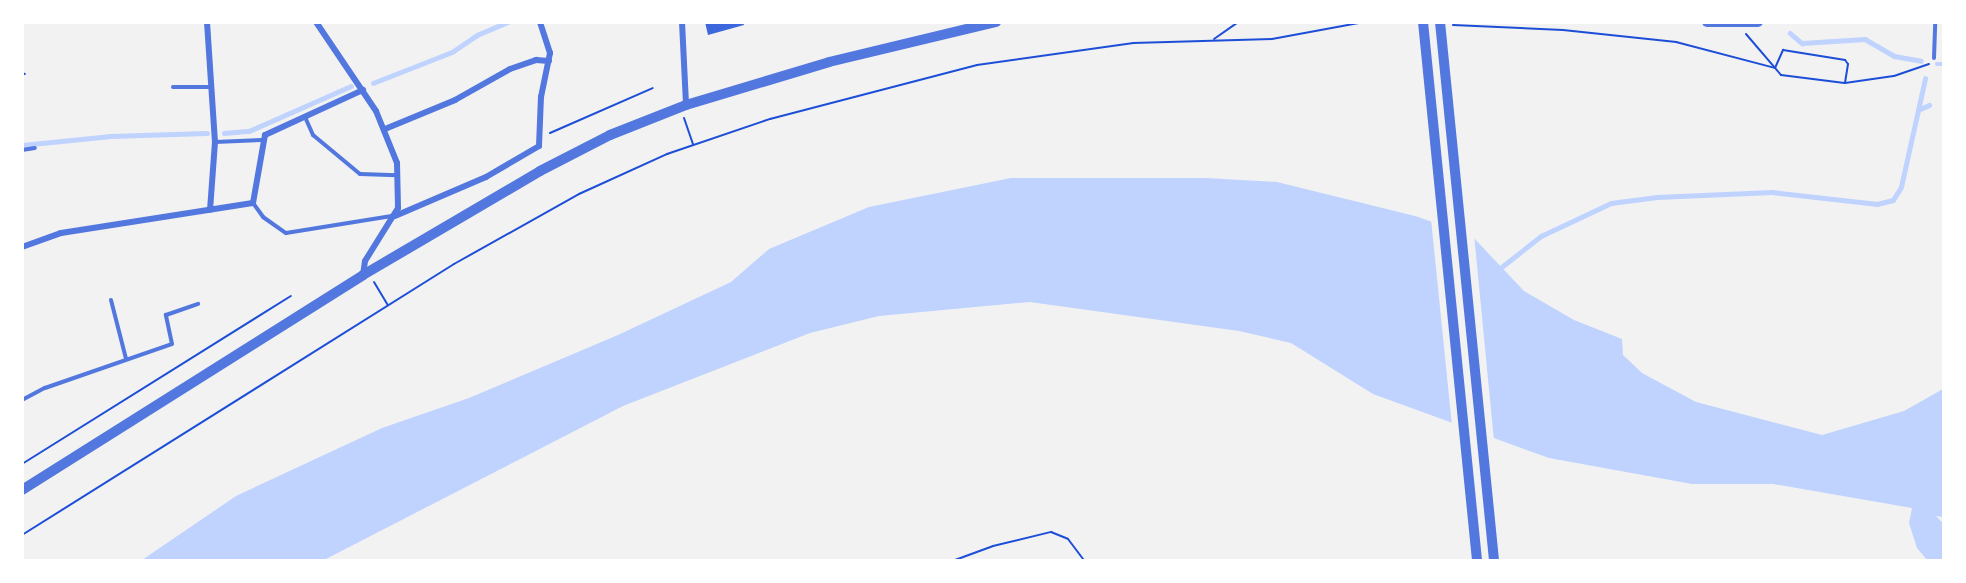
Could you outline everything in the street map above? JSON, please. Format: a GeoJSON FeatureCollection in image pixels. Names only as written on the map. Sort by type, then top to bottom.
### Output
{"type":"FeatureCollection","features":[{"type":"Feature","properties":{"kind":"street"},"geometry":{"type":"LineString","coordinates":[[207,22],[215,142],[210,210]]}},
{"type":"Feature","properties":{"kind":"street"},"geometry":{"type":"LineString","coordinates":[[315,22],[363,90],[386,129],[398,175],[395,216],[365,261],[367,277]]}},
{"type":"Feature","properties":{"kind":"street"},"geometry":{"type":"LineString","coordinates":[[395,216],[486,177],[536,149],[542,137],[541,97],[549,61],[549,44],[540,22]]}},
{"type":"Feature","properties":{"kind":"street"},"geometry":{"type":"LineString","coordinates":[[682,22],[684,110]]}},
{"type":"Feature","properties":{"kind":"street"},"geometry":{"type":"LineString","coordinates":[[22,490],[540,171],[610,135],[829,62],[996,22]]}},
{"type":"Feature","properties":{"kind":"street"},"geometry":{"type":"LineString","coordinates":[[1707,22],[1758,22]]}},
{"type":"Feature","properties":{"kind":"street"},"geometry":{"type":"LineString","coordinates":[[1422,23],[1477,561]]}},
{"type":"Feature","properties":{"kind":"street"},"geometry":{"type":"LineString","coordinates":[[1442,24],[1494,561]]}},
{"type":"Feature","properties":{"kind":"street"},"geometry":{"type":"LineString","coordinates":[[386,129],[444,105],[510,69],[536,60],[549,61]]}},
{"type":"Feature","properties":{"kind":"street"},"geometry":{"type":"LineString","coordinates":[[22,247],[61,234],[253,203],[263,140],[270,130],[363,90]]}},
{"type":"Feature","properties":{"kind":"lane"},"geometry":{"type":"LineString","coordinates":[[1934,58],[1935,22]]}},
{"type":"Feature","properties":{"kind":"lane"},"geometry":{"type":"LineString","coordinates":[[173,87],[211,87]]}},
{"type":"Feature","properties":{"kind":"lane"},"geometry":{"type":"LineString","coordinates":[[304,116],[314,135],[360,174],[398,175]]}},
{"type":"Feature","properties":{"kind":"lane"},"geometry":{"type":"LineString","coordinates":[[215,142],[263,140]]}},
{"type":"Feature","properties":{"kind":"lane"},"geometry":{"type":"LineString","coordinates":[[22,150],[35,148]]}},
{"type":"Feature","properties":{"kind":"lane"},"geometry":{"type":"LineString","coordinates":[[253,203],[263,217],[286,233],[395,216]]}},
{"type":"Feature","properties":{"kind":"lane"},"geometry":{"type":"LineString","coordinates":[[111,300],[126,359]]}},
{"type":"Feature","properties":{"kind":"lane"},"geometry":{"type":"LineString","coordinates":[[22,400],[126,359],[172,344],[166,315],[198,304]]}},
{"type":"Feature","properties":{"kind":"path"},"geometry":{"type":"LineString","coordinates":[[1214,39],[1238,22]]}},
{"type":"Feature","properties":{"kind":"path"},"geometry":{"type":"LineString","coordinates":[[22,535],[388,304],[579,194],[693,144],[796,111],[977,65],[1073,49],[1214,39],[1272,39],[1367,22],[1422,23]]}},
{"type":"Feature","properties":{"kind":"path"},"geometry":{"type":"LineString","coordinates":[[1442,24],[1563,30],[1669,41],[1775,68]]}},
{"type":"Feature","properties":{"kind":"path"},"geometry":{"type":"LineString","coordinates":[[1746,34],[1772,60],[1781,75],[1845,83],[1894,76],[1924,67],[1934,58]]}},
{"type":"Feature","properties":{"kind":"path"},"geometry":{"type":"LineString","coordinates":[[1775,68],[1783,50],[1845,60],[1848,64],[1845,83]]}},
{"type":"Feature","properties":{"kind":"path"},"geometry":{"type":"LineString","coordinates":[[542,137],[653,88]]}},
{"type":"Feature","properties":{"kind":"path"},"geometry":{"type":"LineString","coordinates":[[684,110],[693,144]]}},
{"type":"Feature","properties":{"kind":"path"},"geometry":{"type":"LineString","coordinates":[[367,277],[388,304]]}},
{"type":"Feature","properties":{"kind":"path"},"geometry":{"type":"LineString","coordinates":[[22,464],[291,296]]}},
{"type":"Feature","properties":{"kind":"path"},"geometry":{"type":"LineString","coordinates":[[955,561],[993,546],[1051,532],[1068,539],[1084,561]]}},
{"type":"Feature","properties":{"kind":"water"},"geometry":{"type":"Polygon","coordinates":[[[1011,178],[1206,178],[1277,182],[1415,216],[1471,235],[1524,291],[1574,320],[1622,339],[1623,355],[1642,373],[1696,402],[1822,435],[1904,411],[1943,389],[1943,517],[1936,516],[1943,523],[1943,560],[1927,560],[1917,548],[1909,523],[1912,508],[1773,484],[1692,484],[1549,458],[1373,394],[1291,343],[1239,331],[1030,302],[879,316],[810,333],[623,406],[324,560],[142,560],[236,496],[382,428],[469,398],[618,335],[731,282],[769,249],[869,207],[1011,178]]]}},
{"type":"Feature","properties":{"kind":"pier"},"geometry":{"type":"Polygon","coordinates":[[[1431,219],[1474,234],[1494,441],[1452,426],[1431,219]]]}},
{"type":"Feature","properties":{"kind":"building"},"geometry":{"type":"Polygon","coordinates":[[[705,22],[743,22],[744,25],[708,35],[705,22]]]}},
{"type":"Feature","properties":{"kind":"waterway"},"geometry":{"type":"LineString","coordinates":[[373,83],[452,52],[477,35],[507,22]]}},
{"type":"Feature","properties":{"kind":"waterway"},"geometry":{"type":"LineString","coordinates":[[1790,33],[1802,43],[1865,39],[1894,56],[1921,61]]}},
{"type":"Feature","properties":{"kind":"waterway"},"geometry":{"type":"LineString","coordinates":[[1937,64],[1944,64]]}},
{"type":"Feature","properties":{"kind":"waterway"},"geometry":{"type":"LineString","coordinates":[[1494,273],[1541,236],[1611,203],[1657,197],[1772,192],[1877,204],[1893,200],[1901,187],[1925,79]]}},
{"type":"Feature","properties":{"kind":"waterway"},"geometry":{"type":"LineString","coordinates":[[224,133],[249,131],[351,86]]}},
{"type":"Feature","properties":{"kind":"waterway"},"geometry":{"type":"LineString","coordinates":[[1918,110],[1929,105]]}},
{"type":"Feature","properties":{"kind":"waterway"},"geometry":{"type":"LineString","coordinates":[[22,145],[111,136],[207,133]]}}]}
